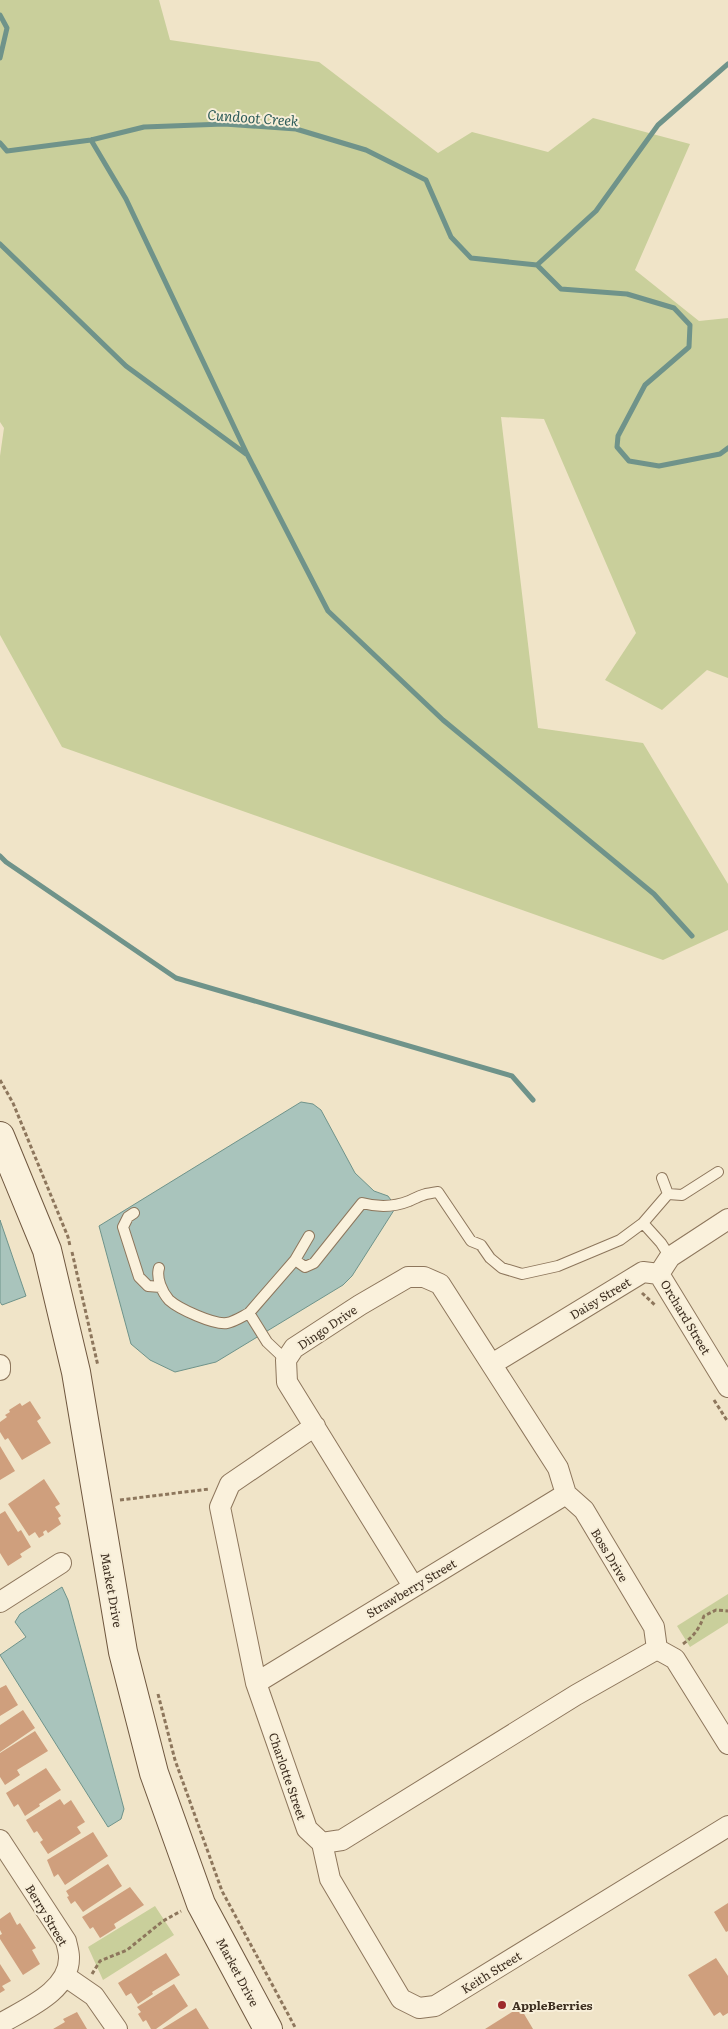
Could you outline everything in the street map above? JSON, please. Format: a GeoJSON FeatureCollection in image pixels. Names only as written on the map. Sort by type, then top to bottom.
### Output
{"type":"FeatureCollection","features":[{"type":"Feature","properties":{"kind":"street","name":"Market Drive"},"geometry":{"type":"LineString","coordinates":[[0,1136],[47,1250],[76,1372],[122,1652],[154,1773],[201,1904],[268,2029]]}},
{"type":"Feature","properties":{"kind":"street"},"geometry":{"type":"LineString","coordinates":[[659,1274],[670,1257],[728,1219]]}},
{"type":"Feature","properties":{"kind":"street","name":"Daisy Street"},"geometry":{"type":"LineString","coordinates":[[492,1364],[643,1272],[659,1274]]}},
{"type":"Feature","properties":{"kind":"street","name":"Orchard Street"},"geometry":{"type":"LineString","coordinates":[[659,1274],[720,1392]]}},
{"type":"Feature","properties":{"kind":"street","name":"Dingo Drive"},"geometry":{"type":"LineString","coordinates":[[413,1586],[288,1382],[286,1360],[294,1348],[360,1305],[408,1277],[424,1277],[440,1284],[492,1364]]}},
{"type":"Feature","properties":{"kind":"street"},"geometry":{"type":"LineString","coordinates":[[492,1364],[558,1468],[566,1494]]}},
{"type":"Feature","properties":{"kind":"street"},"geometry":{"type":"LineString","coordinates":[[0,1365],[0,1370]]}},
{"type":"Feature","properties":{"kind":"street","name":"Charlotte Street"},"geometry":{"type":"LineString","coordinates":[[315,1426],[230,1484],[220,1507],[256,1682],[306,1830],[322,1843]]}},
{"type":"Feature","properties":{"kind":"street","name":"Strawberry Street"},"geometry":{"type":"LineString","coordinates":[[256,1682],[566,1494]]}},
{"type":"Feature","properties":{"kind":"street","name":"Boss Drive"},"geometry":{"type":"LineString","coordinates":[[566,1494],[584,1510],[654,1626],[657,1649]]}},
{"type":"Feature","properties":{"kind":"street"},"geometry":{"type":"LineString","coordinates":[[0,1602],[61,1563]]}},
{"type":"Feature","properties":{"kind":"street"},"geometry":{"type":"LineString","coordinates":[[322,1843],[342,1840],[576,1695],[657,1649],[675,1659],[728,1744]]}},
{"type":"Feature","properties":{"kind":"street","name":"Keith Street"},"geometry":{"type":"LineString","coordinates":[[322,1843],[330,1879],[401,1999],[419,2008],[435,2006],[728,1826]]}},
{"type":"Feature","properties":{"kind":"street","name":"Berry Street"},"geometry":{"type":"LineString","coordinates":[[0,1840],[66,1941],[69,1957],[65,1976]]}},
{"type":"Feature","properties":{"kind":"street"},"geometry":{"type":"LineString","coordinates":[[0,2024],[54,1990],[65,1976],[94,1996],[117,2029]]}},
{"type":"Feature","properties":{"kind":"lane"},"geometry":{"type":"LineString","coordinates":[[668,1194],[682,1195],[718,1172]]}},
{"type":"Feature","properties":{"kind":"lane"},"geometry":{"type":"LineString","coordinates":[[662,1178],[668,1194]]}},
{"type":"Feature","properties":{"kind":"lane"},"geometry":{"type":"LineString","coordinates":[[295,1260],[305,1267],[314,1263],[362,1203],[376,1206],[389,1205],[408,1201],[421,1194],[438,1192],[472,1241],[481,1244],[490,1258],[502,1268],[522,1274],[558,1266],[620,1240],[643,1223],[668,1194]]}},
{"type":"Feature","properties":{"kind":"lane"},"geometry":{"type":"LineString","coordinates":[[134,1213],[128,1217],[123,1227],[139,1277],[148,1286],[161,1287]]}},
{"type":"Feature","properties":{"kind":"lane"},"geometry":{"type":"LineString","coordinates":[[643,1223],[661,1243],[670,1257]]}},
{"type":"Feature","properties":{"kind":"lane"},"geometry":{"type":"LineString","coordinates":[[159,1268],[157,1275],[161,1287],[170,1300],[204,1320],[227,1323],[249,1313],[295,1260],[309,1236]]}},
{"type":"Feature","properties":{"kind":"lane"},"geometry":{"type":"LineString","coordinates":[[249,1313],[266,1342],[286,1360]]}},
{"type":"Feature","properties":{"kind":"path"},"geometry":{"type":"LineString","coordinates":[[0,1080],[13,1103],[68,1237],[99,1368]]}},
{"type":"Feature","properties":{"kind":"path"},"geometry":{"type":"LineString","coordinates":[[632,1279],[645,1297],[653,1302],[658,1310]]}},
{"type":"Feature","properties":{"kind":"path"},"geometry":{"type":"LineString","coordinates":[[720,1392],[728,1422]]}},
{"type":"Feature","properties":{"kind":"path"},"geometry":{"type":"LineString","coordinates":[[120,1500],[209,1489]]}},
{"type":"Feature","properties":{"kind":"path"},"geometry":{"type":"LineString","coordinates":[[118,1491],[122,1509]]}},
{"type":"Feature","properties":{"kind":"path"},"geometry":{"type":"LineString","coordinates":[[681,1646],[694,1636],[700,1628],[704,1616],[716,1610],[728,1611]]}},
{"type":"Feature","properties":{"kind":"path"},"geometry":{"type":"LineString","coordinates":[[156,1686],[175,1760],[222,1891],[296,2029]]}},
{"type":"Feature","properties":{"kind":"path"},"geometry":{"type":"LineString","coordinates":[[84,1988],[100,1961],[127,1950],[163,1921],[187,1908]]}},
{"type":"Feature","properties":{"kind":"green space"},"geometry":{"type":"Polygon","coordinates":[[[0,0],[159,0],[170,40],[319,62],[438,153],[472,132],[548,152],[593,118],[690,144],[635,270],[699,321],[728,318],[728,678],[707,670],[662,710],[605,680],[636,633],[544,419],[501,417],[538,728],[643,743],[728,884],[728,930],[663,960],[62,747],[0,635],[0,456],[4,428],[0,422],[0,0]]]}},
{"type":"Feature","properties":{"kind":"green space"},"geometry":{"type":"Polygon","coordinates":[[[728,1594],[728,1623],[690,1647],[677,1626],[728,1594]]]}},
{"type":"Feature","properties":{"kind":"green space"},"geometry":{"type":"Polygon","coordinates":[[[155,1906],[174,1935],[103,1980],[88,1947],[155,1906]]]}},
{"type":"Feature","properties":{"kind":"water"},"geometry":{"type":"Polygon","coordinates":[[[301,1102],[313,1104],[321,1110],[355,1173],[374,1191],[388,1196],[396,1207],[352,1276],[343,1285],[216,1362],[175,1372],[150,1360],[131,1344],[99,1226],[301,1102]]]}},
{"type":"Feature","properties":{"kind":"water"},"geometry":{"type":"Polygon","coordinates":[[[0,1220],[26,1296],[2,1305],[0,1302],[0,1220]]]}},
{"type":"Feature","properties":{"kind":"water"},"geometry":{"type":"Polygon","coordinates":[[[62,1587],[68,1600],[124,1809],[121,1819],[108,1827],[0,1655],[26,1637],[15,1622],[20,1614],[62,1587]]]}},
{"type":"Feature","properties":{"kind":"building"},"geometry":{"type":"Polygon","coordinates":[[[30,1401],[41,1418],[37,1421],[51,1443],[22,1460],[8,1438],[5,1440],[0,1432],[0,1422],[7,1417],[5,1415],[10,1412],[9,1410],[20,1403],[22,1406],[30,1401]]]}},
{"type":"Feature","properties":{"kind":"building"},"geometry":{"type":"Polygon","coordinates":[[[0,1446],[15,1471],[0,1480],[0,1446]]]}},
{"type":"Feature","properties":{"kind":"building"},"geometry":{"type":"Polygon","coordinates":[[[44,1479],[60,1504],[55,1507],[61,1516],[58,1518],[61,1524],[48,1533],[46,1530],[43,1532],[44,1535],[39,1538],[35,1532],[29,1536],[8,1504],[44,1479]]]}},
{"type":"Feature","properties":{"kind":"building"},"geometry":{"type":"Polygon","coordinates":[[[5,1511],[18,1532],[21,1530],[31,1547],[20,1554],[22,1557],[8,1566],[0,1553],[0,1514],[5,1511]]]}},
{"type":"Feature","properties":{"kind":"building"},"geometry":{"type":"Polygon","coordinates":[[[6,1685],[18,1705],[0,1716],[0,1688],[6,1685]]]}},
{"type":"Feature","properties":{"kind":"building"},"geometry":{"type":"Polygon","coordinates":[[[23,1710],[35,1728],[0,1752],[0,1725],[23,1710]]]}},
{"type":"Feature","properties":{"kind":"building"},"geometry":{"type":"Polygon","coordinates":[[[35,1731],[48,1751],[17,1770],[20,1775],[5,1785],[0,1777],[0,1753],[35,1731]]]}},
{"type":"Feature","properties":{"kind":"building"},"geometry":{"type":"Polygon","coordinates":[[[46,1768],[61,1790],[39,1804],[40,1806],[25,1816],[18,1804],[14,1807],[6,1793],[46,1768]]]}},
{"type":"Feature","properties":{"kind":"building"},"geometry":{"type":"Polygon","coordinates":[[[60,1799],[64,1805],[71,1800],[85,1822],[77,1827],[81,1833],[48,1854],[40,1842],[43,1840],[37,1831],[34,1833],[26,1820],[60,1799]]]}},
{"type":"Feature","properties":{"kind":"building"},"geometry":{"type":"Polygon","coordinates":[[[93,1832],[108,1856],[65,1885],[58,1874],[54,1877],[47,1860],[93,1832]]]}},
{"type":"Feature","properties":{"kind":"building"},"geometry":{"type":"Polygon","coordinates":[[[108,1864],[122,1886],[83,1912],[75,1901],[71,1904],[66,1891],[108,1864]]]}},
{"type":"Feature","properties":{"kind":"building"},"geometry":{"type":"Polygon","coordinates":[[[130,1887],[144,1905],[114,1924],[116,1928],[100,1938],[93,1927],[90,1929],[82,1917],[130,1887]]]}},
{"type":"Feature","properties":{"kind":"building"},"geometry":{"type":"Polygon","coordinates":[[[728,1903],[728,1931],[726,1932],[714,1912],[728,1903]]]}},
{"type":"Feature","properties":{"kind":"building"},"geometry":{"type":"Polygon","coordinates":[[[10,1912],[17,1925],[20,1923],[36,1948],[32,1950],[40,1964],[23,1975],[0,1939],[2,1934],[0,1919],[10,1912]]]}},
{"type":"Feature","properties":{"kind":"building"},"geometry":{"type":"Polygon","coordinates":[[[166,1953],[180,1975],[152,1992],[153,1994],[138,2004],[131,1993],[126,1996],[118,1983],[166,1953]]]}},
{"type":"Feature","properties":{"kind":"building"},"geometry":{"type":"Polygon","coordinates":[[[716,1958],[728,1976],[728,2013],[723,2016],[720,2012],[714,2016],[688,1975],[716,1958]]]}},
{"type":"Feature","properties":{"kind":"building"},"geometry":{"type":"Polygon","coordinates":[[[0,1964],[11,1981],[2,1986],[5,1990],[0,1993],[0,1964]]]}},
{"type":"Feature","properties":{"kind":"building"},"geometry":{"type":"Polygon","coordinates":[[[174,1984],[188,2006],[156,2029],[151,2029],[146,2020],[143,2022],[138,2014],[141,2012],[137,2007],[174,1984]]]}},
{"type":"Feature","properties":{"kind":"building"},"geometry":{"type":"Polygon","coordinates":[[[520,2007],[533,2029],[485,2029],[520,2007]]]}},
{"type":"Feature","properties":{"kind":"building"},"geometry":{"type":"Polygon","coordinates":[[[196,2008],[209,2029],[162,2029],[196,2008]]]}},
{"type":"Feature","properties":{"kind":"building"},"geometry":{"type":"Polygon","coordinates":[[[77,2012],[87,2029],[53,2029],[65,2022],[63,2019],[77,2012]]]}},
{"type":"Feature","properties":{"kind":"waterway","name":"Cundoot Creek"},"geometry":{"type":"LineString","coordinates":[[0,15],[7,28],[0,58]]}},
{"type":"Feature","properties":{"kind":"waterway","name":"Cundoot Creek"},"geometry":{"type":"LineString","coordinates":[[0,143],[7,151],[91,140],[144,127],[224,124],[296,129],[366,150],[426,180],[451,237],[471,258],[537,265],[596,211],[658,125],[728,64]]}},
{"type":"Feature","properties":{"kind":"waterway"},"geometry":{"type":"LineString","coordinates":[[91,140],[126,199],[247,454],[328,611],[443,720],[654,894],[692,936]]}},
{"type":"Feature","properties":{"kind":"waterway"},"geometry":{"type":"LineString","coordinates":[[0,244],[126,366],[246,454]]}},
{"type":"Feature","properties":{"kind":"waterway"},"geometry":{"type":"LineString","coordinates":[[537,265],[561,289],[627,294],[674,308],[690,325],[689,347],[645,385],[618,436],[617,447],[629,461],[659,466],[720,454],[728,448]]}},
{"type":"Feature","properties":{"kind":"waterway"},"geometry":{"type":"LineString","coordinates":[[0,856],[6,862],[176,978],[512,1076],[533,1100]]}},
{"type":"Feature","properties":{"kind":"place","name":"AppleBerries"},"geometry":{"type":"Point","coordinates":[502,2005]}}]}
